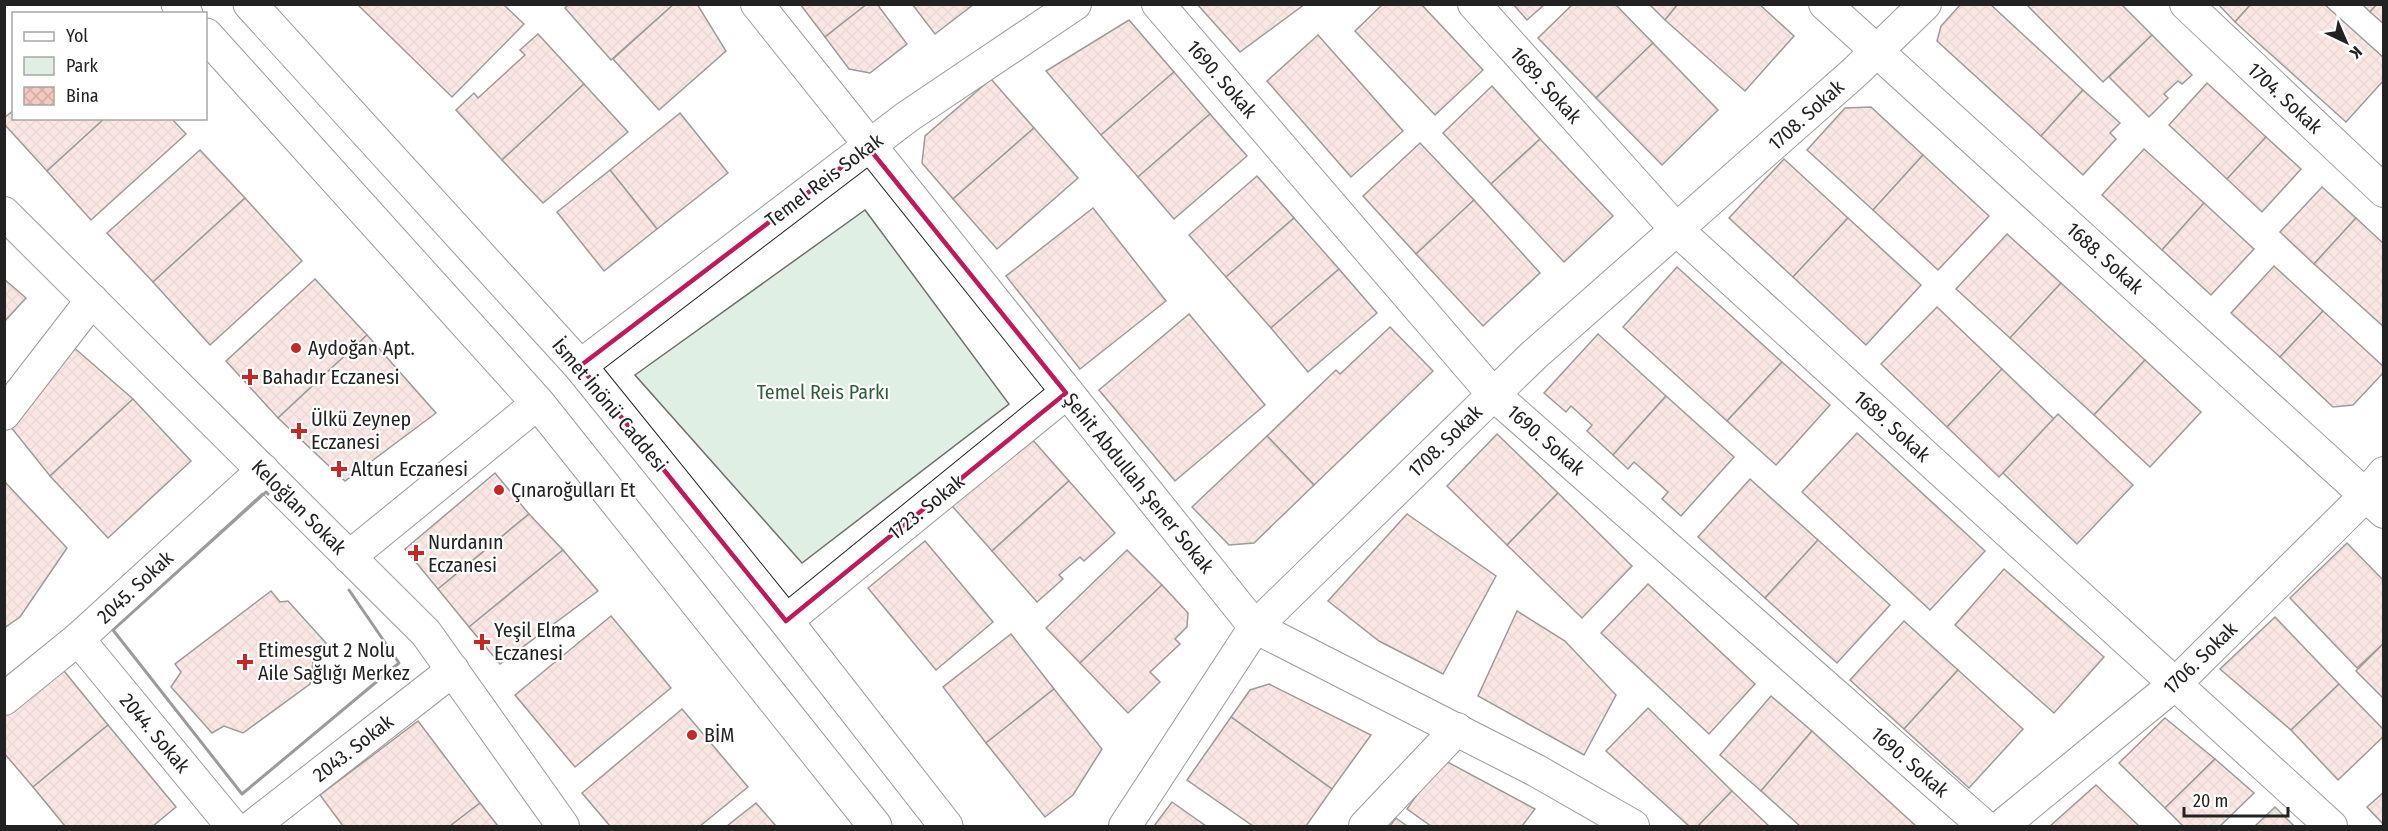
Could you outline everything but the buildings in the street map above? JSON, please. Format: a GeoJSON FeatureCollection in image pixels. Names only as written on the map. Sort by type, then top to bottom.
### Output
{"type":"FeatureCollection","features":[{"type":"Feature","properties":{"kind":"main road","name":"İsmet İnönü Caddesi"},"geometry":{"type":"LineString","coordinates":[[250,4],[580,366],[786,621],[946,826]]}},
{"type":"Feature","properties":{"kind":"main road"},"geometry":{"type":"LineString","coordinates":[[207,36],[538,403],[875,826]]}},
{"type":"Feature","properties":{"kind":"street","name":"Şehit Abdullah Şener Sokak"},"geometry":{"type":"LineString","coordinates":[[757,4],[868,147],[1255,627],[1537,771],[1633,826]]}},
{"type":"Feature","properties":{"kind":"street","name":"Temel Reis Sokak"},"geometry":{"type":"LineString","coordinates":[[580,366],[1042,13],[1075,4]]}},
{"type":"Feature","properties":{"kind":"street","name":"1690. Sokak"},"geometry":{"type":"LineString","coordinates":[[1158,4],[1493,394],[1984,826]]}},
{"type":"Feature","properties":{"kind":"street","name":"1689. Sokak"},"geometry":{"type":"LineString","coordinates":[[1474,4],[1676,229],[2331,826]]}},
{"type":"Feature","properties":{"kind":"street","name":"1688. Sokak"},"geometry":{"type":"LineString","coordinates":[[1825,4],[2377,494]]}},
{"type":"Feature","properties":{"kind":"street","name":"1708. Sokak"},"geometry":{"type":"LineString","coordinates":[[1125,826],[1255,627],[1493,394],[1878,50],[1925,4]]}},
{"type":"Feature","properties":{"kind":"street","name":"1704. Sokak"},"geometry":{"type":"LineString","coordinates":[[2186,4],[2384,191]]}},
{"type":"Feature","properties":{"kind":"street","name":"Keloğlan Sokak"},"geometry":{"type":"LineString","coordinates":[[4,213],[426,633],[563,826]]}},
{"type":"Feature","properties":{"kind":"street"},"geometry":{"type":"LineString","coordinates":[[4,414],[92,300]]}},
{"type":"Feature","properties":{"kind":"street","name":"1723. Sokak"},"geometry":{"type":"LineString","coordinates":[[786,621],[1066,393]]}},
{"type":"Feature","properties":{"kind":"street"},"geometry":{"type":"LineString","coordinates":[[350,556],[538,403]]}},
{"type":"Feature","properties":{"kind":"street","name":"2045. Sokak"},"geometry":{"type":"LineString","coordinates":[[4,699],[78,639],[262,470]]}},
{"type":"Feature","properties":{"kind":"street","name":"1706. Sokak"},"geometry":{"type":"LineString","coordinates":[[2002,826],[2175,684],[2377,494]]}},
{"type":"Feature","properties":{"kind":"street","name":"2044. Sokak"},"geometry":{"type":"LineString","coordinates":[[78,639],[232,826]]}},
{"type":"Feature","properties":{"kind":"street","name":"2043. Sokak"},"geometry":{"type":"LineString","coordinates":[[253,826],[453,670]]}},
{"type":"Feature","properties":{"kind":"street"},"geometry":{"type":"LineString","coordinates":[[1365,826],[1457,729]]}},
{"type":"Feature","properties":{"kind":"highlighted area"},"geometry":{"type":"Polygon","coordinates":[[[868,147],[1066,393],[786,621],[580,366],[868,147]]]}},
{"type":"Feature","properties":{"kind":"green space","name":"Temel Reis Parkı"},"geometry":{"type":"Polygon","coordinates":[[[865,210],[1009,404],[802,563],[635,375],[865,210]]]}},
{"type":"Feature","properties":{"kind":"wall"},"geometry":{"type":"LineString","coordinates":[[268,494],[266,492],[113,630],[242,794],[399,663],[349,590]]}},
{"type":"Feature","properties":{"kind":"place","name":"Aydoğan Apt."},"geometry":{"type":"Point","coordinates":[296,348]}},
{"type":"Feature","properties":{"kind":"place","name":"Bahadır Eczanesi"},"geometry":{"type":"Point","coordinates":[250,377]}},
{"type":"Feature","properties":{"kind":"place","name":"Ülkü Zeynep Eczanesi"},"geometry":{"type":"Point","coordinates":[299,431]}},
{"type":"Feature","properties":{"kind":"place","name":"Altun Eczanesi"},"geometry":{"type":"Point","coordinates":[339,469]}},
{"type":"Feature","properties":{"kind":"place","name":"Çınaroğulları Et"},"geometry":{"type":"Point","coordinates":[499,490]}},
{"type":"Feature","properties":{"kind":"place","name":"Nurdanın Eczanesi"},"geometry":{"type":"Point","coordinates":[416,553]}},
{"type":"Feature","properties":{"kind":"place","name":"Yeşil Elma Eczanesi"},"geometry":{"type":"Point","coordinates":[482,642]}},
{"type":"Feature","properties":{"kind":"place","name":"Etimesgut 2 Nolu Aile Sağlığı Merkez"},"geometry":{"type":"Point","coordinates":[245,662]}},
{"type":"Feature","properties":{"kind":"place","name":"BİM"},"geometry":{"type":"Point","coordinates":[692,735]}}]}
